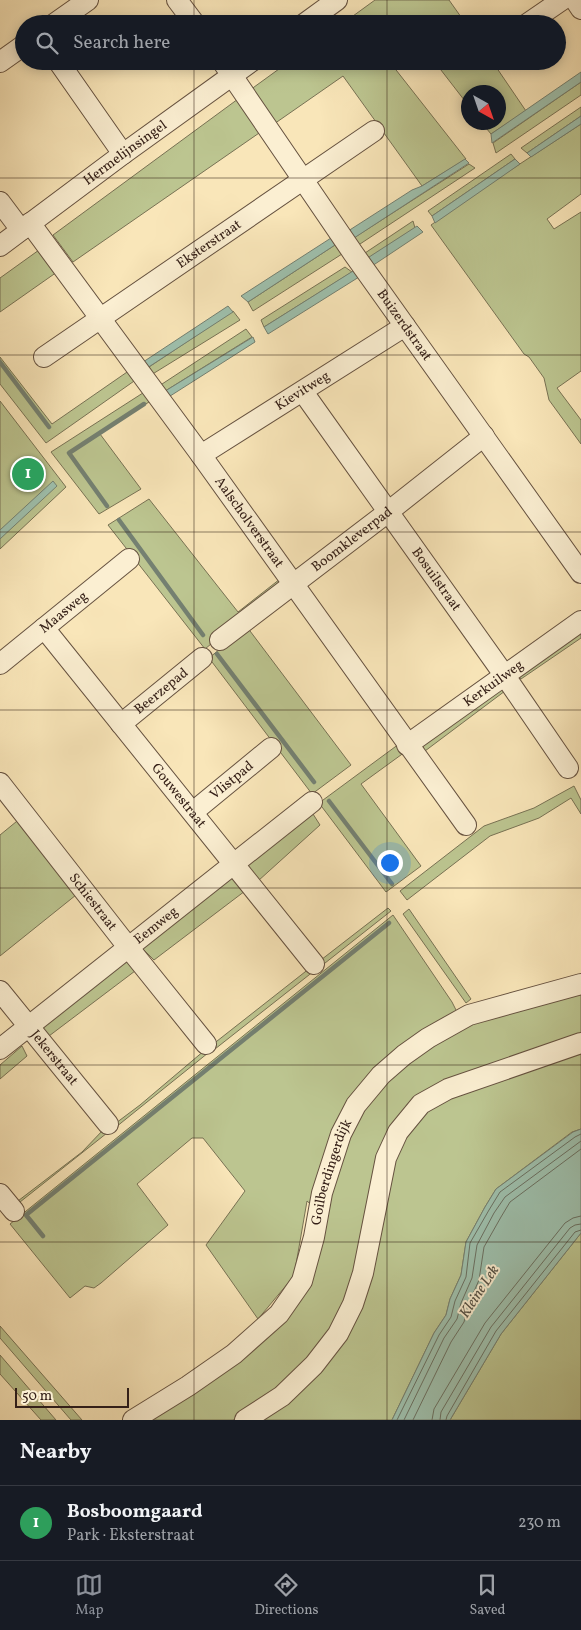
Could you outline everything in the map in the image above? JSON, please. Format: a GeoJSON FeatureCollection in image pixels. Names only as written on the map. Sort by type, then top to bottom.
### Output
{"type":"FeatureCollection","features":[{"type":"Feature","properties":{"kind":"street"},"geometry":{"type":"LineString","coordinates":[[67,15],[88,0]]}},
{"type":"Feature","properties":{"kind":"street"},"geometry":{"type":"LineString","coordinates":[[178,0],[189,15]]}},
{"type":"Feature","properties":{"kind":"street"},"geometry":{"type":"LineString","coordinates":[[540,15],[562,0]]}},
{"type":"Feature","properties":{"kind":"street"},"geometry":{"type":"LineString","coordinates":[[575,0],[581,9]]}},
{"type":"Feature","properties":{"kind":"street"},"geometry":{"type":"LineString","coordinates":[[316,15],[334,1]]}},
{"type":"Feature","properties":{"kind":"street"},"geometry":{"type":"LineString","coordinates":[[0,62],[15,52]]}},
{"type":"Feature","properties":{"kind":"street"},"geometry":{"type":"LineString","coordinates":[[64,70],[123,154]]}},
{"type":"Feature","properties":{"kind":"street","name":"Hermelijnsingel"},"geometry":{"type":"LineString","coordinates":[[0,246],[123,154],[225,70]]}},
{"type":"Feature","properties":{"kind":"street","name":"Buizerdstraat"},"geometry":{"type":"LineString","coordinates":[[228,70],[302,180],[581,573]]}},
{"type":"Feature","properties":{"kind":"street","name":"Eksterstraat"},"geometry":{"type":"LineString","coordinates":[[44,357],[374,131]]}},
{"type":"Feature","properties":{"kind":"street","name":"Aalscholverstraat"},"geometry":{"type":"LineString","coordinates":[[0,202],[25,227],[99,319],[201,455],[466,825]]}},
{"type":"Feature","properties":{"kind":"street","name":"Kievitweg"},"geometry":{"type":"LineString","coordinates":[[201,455],[405,326]]}},
{"type":"Feature","properties":{"kind":"street","name":"Bosuilstraat"},"geometry":{"type":"LineString","coordinates":[[303,392],[505,676],[568,768]]}},
{"type":"Feature","properties":{"kind":"street","name":"Boomkleverpad"},"geometry":{"type":"LineString","coordinates":[[220,640],[484,436]]}},
{"type":"Feature","properties":{"kind":"street","name":"Maasweg"},"geometry":{"type":"LineString","coordinates":[[0,664],[129,559]]}},
{"type":"Feature","properties":{"kind":"street","name":"Kerkuilweg"},"geometry":{"type":"LineString","coordinates":[[407,745],[581,621]]}},
{"type":"Feature","properties":{"kind":"street","name":"Gouwestraat"},"geometry":{"type":"LineString","coordinates":[[44,628],[314,964]]}},
{"type":"Feature","properties":{"kind":"street","name":"Beerzepad"},"geometry":{"type":"LineString","coordinates":[[121,724],[202,658]]}},
{"type":"Feature","properties":{"kind":"street","name":"Vlistpad"},"geometry":{"type":"LineString","coordinates":[[193,812],[271,748]]}},
{"type":"Feature","properties":{"kind":"street","name":"Schiestraat"},"geometry":{"type":"LineString","coordinates":[[0,782],[206,1044]]}},
{"type":"Feature","properties":{"kind":"street","name":"Eemweg"},"geometry":{"type":"LineString","coordinates":[[0,1049],[312,802]]}},
{"type":"Feature","properties":{"kind":"street","name":"Goilberdingerdijk"},"geometry":{"type":"LineString","coordinates":[[133,1420],[188,1386],[234,1354],[280,1314],[302,1282],[314,1237],[322,1192],[341,1134],[356,1105],[382,1075],[404,1055],[428,1038],[469,1015],[581,984]]}},
{"type":"Feature","properties":{"kind":"street","name":"Jekerstraat"},"geometry":{"type":"LineString","coordinates":[[0,992],[108,1124]]}},
{"type":"Feature","properties":{"kind":"street"},"geometry":{"type":"LineString","coordinates":[[245,1420],[282,1396],[314,1365],[338,1334],[353,1304],[363,1273],[386,1158],[398,1132],[421,1104],[448,1089],[581,1043]]}},
{"type":"Feature","properties":{"kind":"street"},"geometry":{"type":"LineString","coordinates":[[0,1194],[14,1210]]}},
{"type":"Feature","properties":{"kind":"green space"},"geometry":{"type":"Polygon","coordinates":[[[375,0],[449,0],[460,15],[354,15],[375,0]]]}},
{"type":"Feature","properties":{"kind":"green space"},"geometry":{"type":"Polygon","coordinates":[[[278,70],[396,70],[466,159],[422,186],[343,76],[274,124],[250,90],[278,70]]]}},
{"type":"Feature","properties":{"kind":"green space"},"geometry":{"type":"Polygon","coordinates":[[[441,70],[498,70],[526,111],[506,124],[506,85],[461,85],[461,96],[441,70]]]}},
{"type":"Feature","properties":{"kind":"green space"},"geometry":{"type":"Polygon","coordinates":[[[581,82],[581,95],[496,153],[493,143],[581,82]]]}},
{"type":"Feature","properties":{"kind":"green space"},"geometry":{"type":"Polygon","coordinates":[[[238,99],[262,131],[73,262],[53,235],[238,99]]]}},
{"type":"Feature","properties":{"kind":"green space"},"geometry":{"type":"Polygon","coordinates":[[[581,107],[581,116],[527,153],[521,148],[581,107]]]}},
{"type":"Feature","properties":{"kind":"green space"},"geometry":{"type":"Polygon","coordinates":[[[581,124],[581,194],[547,219],[554,229],[581,212],[581,371],[557,388],[581,420],[581,444],[549,400],[544,378],[529,357],[524,354],[431,225],[581,124]]]}},
{"type":"Feature","properties":{"kind":"green space"},"geometry":{"type":"Polygon","coordinates":[[[488,130],[497,130],[491,134],[488,130]]]}},
{"type":"Feature","properties":{"kind":"green space"},"geometry":{"type":"Polygon","coordinates":[[[511,154],[515,159],[432,216],[428,211],[511,154]]]}},
{"type":"Feature","properties":{"kind":"green space"},"geometry":{"type":"Polygon","coordinates":[[[469,164],[475,168],[357,246],[352,239],[469,164]]]}},
{"type":"Feature","properties":{"kind":"green space"},"geometry":{"type":"Polygon","coordinates":[[[413,221],[415,228],[367,259],[362,255],[413,221]]]}},
{"type":"Feature","properties":{"kind":"green space"},"geometry":{"type":"Polygon","coordinates":[[[335,245],[342,254],[253,311],[248,302],[335,245]]]}},
{"type":"Feature","properties":{"kind":"green space"},"geometry":{"type":"Polygon","coordinates":[[[39,250],[57,272],[0,312],[0,278],[39,250]]]}},
{"type":"Feature","properties":{"kind":"green space"},"geometry":{"type":"Polygon","coordinates":[[[345,267],[352,272],[264,327],[261,320],[345,267]]]}},
{"type":"Feature","properties":{"kind":"green space"},"geometry":{"type":"Polygon","coordinates":[[[233,311],[240,320],[151,375],[146,369],[233,311]]]}},
{"type":"Feature","properties":{"kind":"green space"},"geometry":{"type":"Polygon","coordinates":[[[246,329],[252,337],[162,393],[159,386],[246,329]]]}},
{"type":"Feature","properties":{"kind":"green space"},"geometry":{"type":"Polygon","coordinates":[[[0,357],[52,424],[130,370],[137,379],[46,443],[0,384],[0,357]]]}},
{"type":"Feature","properties":{"kind":"green space"},"geometry":{"type":"Polygon","coordinates":[[[146,391],[152,400],[100,434],[141,489],[99,514],[51,452],[146,391]]]}},
{"type":"Feature","properties":{"kind":"green space"},"geometry":{"type":"Polygon","coordinates":[[[0,401],[66,487],[0,549],[0,401]]]}},
{"type":"Feature","properties":{"kind":"green space"},"geometry":{"type":"Polygon","coordinates":[[[149,499],[238,612],[280,579],[283,584],[205,649],[108,525],[149,499]]]}},
{"type":"Feature","properties":{"kind":"green space"},"geometry":{"type":"Polygon","coordinates":[[[247,627],[351,765],[312,794],[209,658],[247,627]]]}},
{"type":"Feature","properties":{"kind":"green space"},"geometry":{"type":"Polygon","coordinates":[[[581,630],[581,638],[521,679],[517,674],[581,630]]]}},
{"type":"Feature","properties":{"kind":"green space"},"geometry":{"type":"Polygon","coordinates":[[[502,686],[505,691],[421,754],[416,747],[502,686]]]}},
{"type":"Feature","properties":{"kind":"green space"},"geometry":{"type":"Polygon","coordinates":[[[399,744],[405,752],[361,784],[421,866],[386,892],[319,803],[399,744]]]}},
{"type":"Feature","properties":{"kind":"green space"},"geometry":{"type":"Polygon","coordinates":[[[574,786],[581,800],[581,814],[571,798],[539,818],[490,836],[407,900],[400,891],[484,826],[534,808],[574,786]]]}},
{"type":"Feature","properties":{"kind":"green space"},"geometry":{"type":"Polygon","coordinates":[[[313,814],[320,825],[258,881],[245,867],[313,814]]]}},
{"type":"Feature","properties":{"kind":"green space"},"geometry":{"type":"Polygon","coordinates":[[[22,817],[81,891],[0,956],[0,835],[22,817]]]}},
{"type":"Feature","properties":{"kind":"green space"},"geometry":{"type":"Polygon","coordinates":[[[233,872],[245,891],[154,960],[138,944],[233,872]]]}},
{"type":"Feature","properties":{"kind":"green space"},"geometry":{"type":"Polygon","coordinates":[[[388,908],[391,911],[320,967],[317,963],[388,908]]]}},
{"type":"Feature","properties":{"kind":"green space"},"geometry":{"type":"Polygon","coordinates":[[[409,909],[471,999],[466,1003],[403,914],[409,909]]]}},
{"type":"Feature","properties":{"kind":"green space"},"geometry":{"type":"Polygon","coordinates":[[[393,915],[452,1002],[460,1018],[372,1081],[315,1208],[307,1201],[294,1276],[258,1319],[206,1245],[245,1191],[203,1138],[192,1138],[137,1184],[168,1225],[101,1283],[94,1288],[85,1286],[70,1298],[10,1224],[393,915]]]}},
{"type":"Feature","properties":{"kind":"green space"},"geometry":{"type":"Polygon","coordinates":[[[126,955],[135,971],[49,1036],[40,1025],[126,955]]]}},
{"type":"Feature","properties":{"kind":"green space"},"geometry":{"type":"Polygon","coordinates":[[[310,968],[314,971],[215,1049],[212,1045],[310,968]]]}},
{"type":"Feature","properties":{"kind":"green space"},"geometry":{"type":"Polygon","coordinates":[[[581,989],[581,1037],[492,1067],[394,1128],[357,1272],[333,1331],[278,1391],[233,1420],[142,1420],[274,1325],[323,1220],[354,1119],[398,1066],[469,1021],[581,989]]]}},
{"type":"Feature","properties":{"kind":"green space"},"geometry":{"type":"Polygon","coordinates":[[[22,1046],[27,1056],[0,1079],[0,1065],[22,1046]]]}},
{"type":"Feature","properties":{"kind":"green space"},"geometry":{"type":"Polygon","coordinates":[[[581,1048],[581,1129],[572,1132],[496,1189],[466,1242],[461,1275],[450,1299],[446,1315],[434,1333],[392,1420],[256,1420],[342,1336],[390,1161],[404,1136],[426,1110],[451,1093],[581,1048]]]}},
{"type":"Feature","properties":{"kind":"green space"},"geometry":{"type":"Polygon","coordinates":[[[205,1050],[208,1053],[116,1127],[112,1126],[140,1105],[205,1050]]]}},
{"type":"Feature","properties":{"kind":"green space"},"geometry":{"type":"Polygon","coordinates":[[[104,1129],[107,1133],[15,1206],[14,1204],[82,1152],[104,1129]]]}},
{"type":"Feature","properties":{"kind":"green space"},"geometry":{"type":"Polygon","coordinates":[[[581,1233],[581,1420],[450,1420],[501,1334],[581,1233]]]}},
{"type":"Feature","properties":{"kind":"green space"},"geometry":{"type":"Polygon","coordinates":[[[0,1326],[82,1420],[71,1420],[0,1338],[0,1326]]]}},
{"type":"Feature","properties":{"kind":"green space"},"geometry":{"type":"Polygon","coordinates":[[[0,1355],[56,1420],[41,1420],[0,1374],[0,1355]]]}},
{"type":"Feature","properties":{"kind":"water"},"geometry":{"type":"Polygon","coordinates":[[[581,72],[581,82],[492,143],[491,134],[497,130],[506,130],[506,124],[581,72]]]}},
{"type":"Feature","properties":{"kind":"water"},"geometry":{"type":"Polygon","coordinates":[[[581,116],[581,124],[531,157],[527,153],[581,116]]]}},
{"type":"Feature","properties":{"kind":"water"},"geometry":{"type":"Polygon","coordinates":[[[465,159],[469,163],[351,240],[345,233],[412,190],[422,186],[465,159]]]}},
{"type":"Feature","properties":{"kind":"water"},"geometry":{"type":"Polygon","coordinates":[[[515,159],[520,164],[435,223],[432,216],[515,159]]]}},
{"type":"Feature","properties":{"kind":"water"},"geometry":{"type":"Polygon","coordinates":[[[417,226],[423,232],[372,266],[366,259],[417,226]]]}},
{"type":"Feature","properties":{"kind":"water"},"geometry":{"type":"Polygon","coordinates":[[[331,238],[335,245],[248,302],[241,296],[331,238]]]}},
{"type":"Feature","properties":{"kind":"water"},"geometry":{"type":"Polygon","coordinates":[[[353,271],[359,277],[268,334],[264,327],[353,271]]]}},
{"type":"Feature","properties":{"kind":"water"},"geometry":{"type":"Polygon","coordinates":[[[228,306],[233,312],[144,370],[140,364],[228,306]]]}},
{"type":"Feature","properties":{"kind":"water"},"geometry":{"type":"Polygon","coordinates":[[[253,337],[255,342],[167,398],[162,393],[253,337]]]}},
{"type":"Feature","properties":{"kind":"water"},"geometry":{"type":"Polygon","coordinates":[[[53,481],[57,486],[0,539],[0,530],[53,481]]]}},
{"type":"Feature","properties":{"kind":"water","name":"Kleine Lek"},"geometry":{"type":"Polygon","coordinates":[[[581,1129],[581,1233],[501,1334],[450,1420],[392,1420],[434,1333],[446,1315],[450,1299],[461,1275],[466,1242],[496,1189],[573,1132],[581,1129]]]}},
{"type":"Feature","properties":{"kind":"waterway"},"geometry":{"type":"LineString","coordinates":[[0,362],[49,427]]}},
{"type":"Feature","properties":{"kind":"waterway"},"geometry":{"type":"LineString","coordinates":[[107,506],[69,453],[144,404]]}},
{"type":"Feature","properties":{"kind":"waterway"},"geometry":{"type":"LineString","coordinates":[[119,520],[203,635]]}},
{"type":"Feature","properties":{"kind":"waterway"},"geometry":{"type":"LineString","coordinates":[[217,654],[314,782]]}},
{"type":"Feature","properties":{"kind":"waterway"},"geometry":{"type":"LineString","coordinates":[[329,801],[392,884]]}},
{"type":"Feature","properties":{"kind":"waterway"},"geometry":{"type":"LineString","coordinates":[[43,1236],[26,1215],[389,923]]}},
{"type":"Feature","properties":{"kind":"place","name":"Bosboomgaard"},"geometry":{"type":"Point","coordinates":[28,474]}}]}
